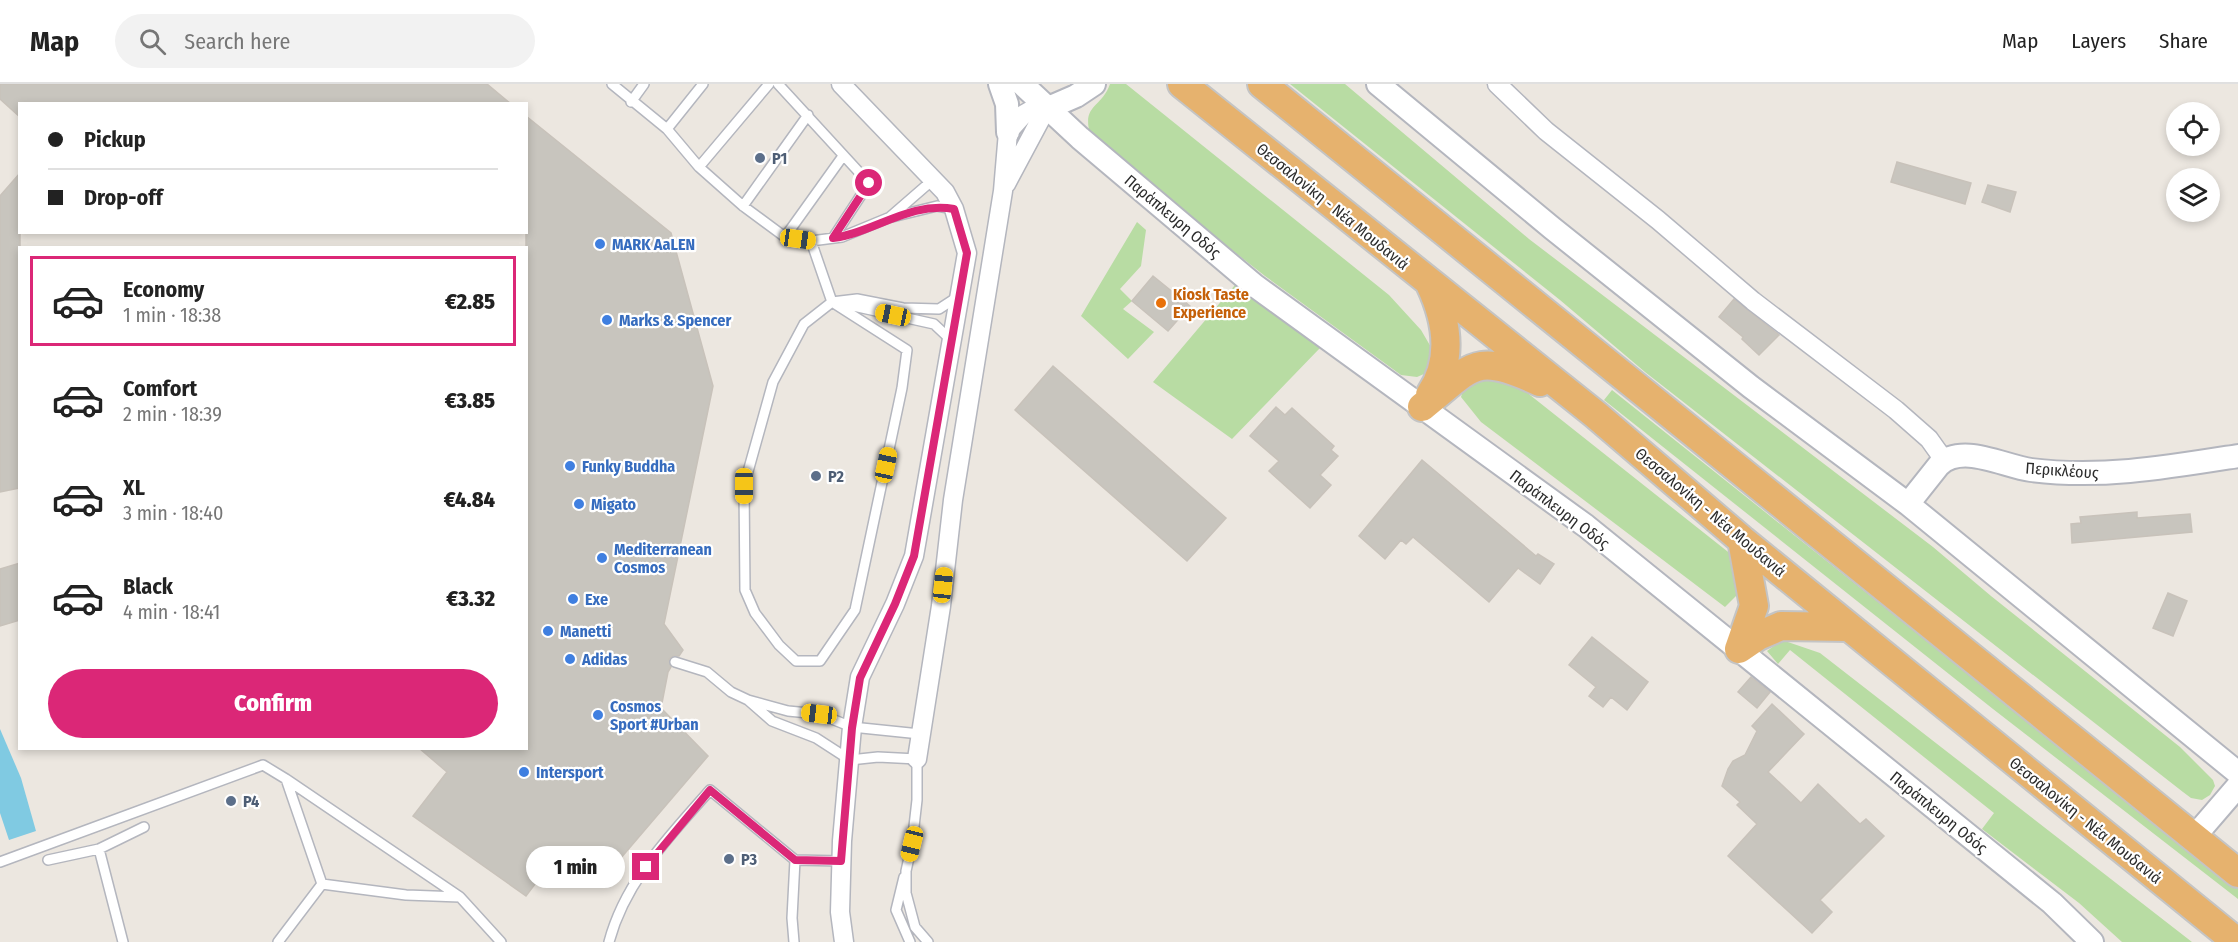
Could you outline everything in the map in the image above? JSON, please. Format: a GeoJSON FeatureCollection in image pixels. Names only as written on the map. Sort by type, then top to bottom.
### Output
{"type":"FeatureCollection","features":[{"type":"Feature","properties":{"kind":"highway","name":"Θεσσαλονίκη - Νέα Μουδανιά"},"geometry":{"type":"LineString","coordinates":[[1182,84],[1596,415],[1742,540],[2237,942]]}},
{"type":"Feature","properties":{"kind":"highway"},"geometry":{"type":"LineString","coordinates":[[1262,84],[2238,873]]}},
{"type":"Feature","properties":{"kind":"highway"},"geometry":{"type":"LineString","coordinates":[[1422,407],[1439,381],[1445,357],[1446,332],[1440,307],[1430,284]]}},
{"type":"Feature","properties":{"kind":"highway"},"geometry":{"type":"LineString","coordinates":[[1422,407],[1460,374],[1480,365],[1501,367],[1522,373],[1542,382],[1596,415]]}},
{"type":"Feature","properties":{"kind":"highway"},"geometry":{"type":"LineString","coordinates":[[1740,649],[1754,606],[1742,540]]}},
{"type":"Feature","properties":{"kind":"highway"},"geometry":{"type":"LineString","coordinates":[[1740,649],[1758,636],[1781,627],[1850,627]]}},
{"type":"Feature","properties":{"kind":"street"},"geometry":{"type":"LineString","coordinates":[[841,84],[945,192],[954,209],[967,253],[914,556],[895,604],[860,678],[852,728],[841,861],[840,912],[844,942]]}},
{"type":"Feature","properties":{"kind":"street"},"geometry":{"type":"LineString","coordinates":[[917,759],[940,606],[952,500],[1003,191],[1008,132],[1007,104],[1000,84]]}},
{"type":"Feature","properties":{"kind":"street","name":"Παράπλευρη Οδός"},"geometry":{"type":"LineString","coordinates":[[1022,84],[1046,109],[1254,285],[1586,526],[2052,903],[2092,942]]}},
{"type":"Feature","properties":{"kind":"street"},"geometry":{"type":"LineString","coordinates":[[1008,132],[1024,114],[1031,110],[1046,109],[1076,96],[1094,84]]}},
{"type":"Feature","properties":{"kind":"street"},"geometry":{"type":"LineString","coordinates":[[1378,84],[1552,228],[1751,387],[1908,504],[2238,773]]}},
{"type":"Feature","properties":{"kind":"street"},"geometry":{"type":"LineString","coordinates":[[1497,84],[1546,132],[1658,220],[1753,301],[1896,410],[1929,439],[1944,460],[1908,504]]}},
{"type":"Feature","properties":{"kind":"street"},"geometry":{"type":"LineString","coordinates":[[1003,191],[1046,109]]}},
{"type":"Feature","properties":{"kind":"street","name":"Περικλέους"},"geometry":{"type":"LineString","coordinates":[[1944,460],[1957,455],[1969,456],[2018,468],[2084,474],[2157,468],[2238,456]]}},
{"type":"Feature","properties":{"kind":"street"},"geometry":{"type":"LineString","coordinates":[[2194,837],[2238,786]]}},
{"type":"Feature","properties":{"kind":"lane"},"geometry":{"type":"LineString","coordinates":[[612,84],[631,102],[667,129],[699,167],[743,206],[785,237],[811,241],[842,237],[888,218],[937,206],[954,209]]}},
{"type":"Feature","properties":{"kind":"lane"},"geometry":{"type":"LineString","coordinates":[[631,102],[644,84]]}},
{"type":"Feature","properties":{"kind":"lane"},"geometry":{"type":"LineString","coordinates":[[667,129],[703,84]]}},
{"type":"Feature","properties":{"kind":"lane"},"geometry":{"type":"LineString","coordinates":[[699,167],[769,84]]}},
{"type":"Feature","properties":{"kind":"lane"},"geometry":{"type":"LineString","coordinates":[[778,84],[869,183],[833,238]]}},
{"type":"Feature","properties":{"kind":"lane"},"geometry":{"type":"LineString","coordinates":[[743,206],[808,115]]}},
{"type":"Feature","properties":{"kind":"lane"},"geometry":{"type":"LineString","coordinates":[[785,237],[843,156]]}},
{"type":"Feature","properties":{"kind":"lane"},"geometry":{"type":"LineString","coordinates":[[888,218],[928,184],[927,172]]}},
{"type":"Feature","properties":{"kind":"lane"},"geometry":{"type":"LineString","coordinates":[[811,241],[832,302],[907,350],[902,388],[855,610],[820,661],[796,660],[779,645],[761,621],[745,590],[744,486],[773,382],[804,324],[832,302],[857,299],[903,308],[939,309],[959,296]]}},
{"type":"Feature","properties":{"kind":"lane"},"geometry":{"type":"LineString","coordinates":[[832,302],[933,324],[951,340]]}},
{"type":"Feature","properties":{"kind":"lane"},"geometry":{"type":"LineString","coordinates":[[675,662],[706,672],[731,692],[748,700],[788,711],[819,714],[852,728],[920,734]]}},
{"type":"Feature","properties":{"kind":"lane"},"geometry":{"type":"LineString","coordinates":[[748,700],[772,721],[816,738],[850,759],[878,757],[917,759],[917,800],[912,844],[896,910],[910,942]]}},
{"type":"Feature","properties":{"kind":"lane"},"geometry":{"type":"LineString","coordinates":[[0,862],[263,765],[460,897],[501,942]]}},
{"type":"Feature","properties":{"kind":"lane"},"geometry":{"type":"LineString","coordinates":[[286,779],[322,884]]}},
{"type":"Feature","properties":{"kind":"lane"},"geometry":{"type":"LineString","coordinates":[[609,942],[614,922],[633,883],[710,790],[795,860],[841,861]]}},
{"type":"Feature","properties":{"kind":"lane"},"geometry":{"type":"LineString","coordinates":[[48,860],[99,849],[144,827]]}},
{"type":"Feature","properties":{"kind":"lane"},"geometry":{"type":"LineString","coordinates":[[99,849],[123,942]]}},
{"type":"Feature","properties":{"kind":"lane"},"geometry":{"type":"LineString","coordinates":[[794,942],[792,918],[795,860]]}},
{"type":"Feature","properties":{"kind":"lane"},"geometry":{"type":"LineString","coordinates":[[906,871],[906,893],[915,927],[928,942]]}},
{"type":"Feature","properties":{"kind":"lane"},"geometry":{"type":"LineString","coordinates":[[322,884],[406,895],[460,897]]}},
{"type":"Feature","properties":{"kind":"lane"},"geometry":{"type":"LineString","coordinates":[[278,942],[322,884]]}},
{"type":"Feature","properties":{"kind":"green space"},"geometry":{"type":"Polygon","coordinates":[[[1110,84],[1126,84],[1389,295],[1421,330],[1435,354],[1433,370],[1417,377],[1401,375],[1265,276],[1168,200],[1090,134],[1088,117],[1090,112],[1110,84]]]}},
{"type":"Feature","properties":{"kind":"green space"},"geometry":{"type":"Polygon","coordinates":[[[1290,84],[1345,84],[1529,239],[1933,547],[2180,747],[2213,780],[2215,786],[2210,795],[2202,800],[2191,798],[2183,792],[1645,372],[1560,300],[1290,84]]]}},
{"type":"Feature","properties":{"kind":"green space"},"geometry":{"type":"Polygon","coordinates":[[[1137,222],[1146,230],[1141,266],[1120,289],[1132,301],[1123,309],[1154,332],[1128,359],[1081,316],[1137,222]]]}},
{"type":"Feature","properties":{"kind":"green space"},"geometry":{"type":"Polygon","coordinates":[[[1235,285],[1320,348],[1232,439],[1153,382],[1235,285]]]}},
{"type":"Feature","properties":{"kind":"green space"},"geometry":{"type":"Polygon","coordinates":[[[1481,374],[1516,384],[1737,559],[1745,587],[1725,607],[1481,422],[1461,397],[1467,378],[1481,374]]]}},
{"type":"Feature","properties":{"kind":"green space"},"geometry":{"type":"Polygon","coordinates":[[[1612,390],[2001,700],[2238,883],[2238,899],[1993,709],[1604,400],[1612,390]]]}},
{"type":"Feature","properties":{"kind":"green space"},"geometry":{"type":"Polygon","coordinates":[[[1782,640],[1820,653],[2192,942],[2122,942],[2079,903],[1982,829],[1994,813],[1790,650],[1778,664],[1767,651],[1782,640]]]}},
{"type":"Feature","properties":{"kind":"water"},"geometry":{"type":"Polygon","coordinates":[[[0,729],[21,778],[36,831],[9,840],[0,813],[0,729]]]}},
{"type":"Feature","properties":{"kind":"building"},"geometry":{"type":"Polygon","coordinates":[[[0,84],[487,84],[509,102],[18,102],[18,115],[0,99],[0,84]]]}},
{"type":"Feature","properties":{"kind":"building","name":"Mediterranean Cosmos"},"geometry":{"type":"Polygon","coordinates":[[[528,118],[671,233],[713,386],[664,624],[683,650],[679,656],[669,659],[671,667],[661,708],[708,756],[620,859],[551,863],[526,896],[413,816],[447,772],[421,750],[528,750],[528,246],[526,246],[526,234],[528,234],[528,118]]]}},
{"type":"Feature","properties":{"kind":"building"},"geometry":{"type":"Polygon","coordinates":[[[1897,162],[1971,183],[1965,204],[1891,182],[1897,162]]]}},
{"type":"Feature","properties":{"kind":"building"},"geometry":{"type":"Polygon","coordinates":[[[18,175],[20,246],[18,246],[18,488],[0,492],[0,196],[18,175]]]}},
{"type":"Feature","properties":{"kind":"building"},"geometry":{"type":"Polygon","coordinates":[[[1988,185],[2016,192],[2010,212],[1982,202],[1988,185]]]}},
{"type":"Feature","properties":{"kind":"building","name":"Kiosk Taste Experience"},"geometry":{"type":"Polygon","coordinates":[[[1153,276],[1190,306],[1168,331],[1132,301],[1153,276]]]}},
{"type":"Feature","properties":{"kind":"building"},"geometry":{"type":"Polygon","coordinates":[[[1734,299],[1779,335],[1759,355],[1742,339],[1743,337],[1719,317],[1734,299]]]}},
{"type":"Feature","properties":{"kind":"building"},"geometry":{"type":"Polygon","coordinates":[[[1053,366],[1226,518],[1187,561],[1015,410],[1053,366]]]}},
{"type":"Feature","properties":{"kind":"building"},"geometry":{"type":"Polygon","coordinates":[[[1276,407],[1285,415],[1292,408],[1334,446],[1331,450],[1338,456],[1320,475],[1331,485],[1310,508],[1269,471],[1279,461],[1250,436],[1276,407]]]}},
{"type":"Feature","properties":{"kind":"building"},"geometry":{"type":"Polygon","coordinates":[[[1422,460],[1536,556],[1538,554],[1554,564],[1540,584],[1518,568],[1489,602],[1413,537],[1406,544],[1401,540],[1385,559],[1359,536],[1422,460]]]}},
{"type":"Feature","properties":{"kind":"building"},"geometry":{"type":"Polygon","coordinates":[[[2137,512],[2137,518],[2190,514],[2192,532],[2072,543],[2071,524],[2081,523],[2080,517],[2137,512]]]}},
{"type":"Feature","properties":{"kind":"building"},"geometry":{"type":"Polygon","coordinates":[[[18,564],[18,621],[0,626],[0,569],[18,564]]]}},
{"type":"Feature","properties":{"kind":"building"},"geometry":{"type":"Polygon","coordinates":[[[2168,593],[2187,601],[2173,636],[2153,628],[2168,593]]]}},
{"type":"Feature","properties":{"kind":"building"},"geometry":{"type":"Polygon","coordinates":[[[1592,637],[1648,682],[1627,710],[1611,697],[1603,707],[1589,696],[1596,687],[1569,665],[1592,637]]]}},
{"type":"Feature","properties":{"kind":"building"},"geometry":{"type":"Polygon","coordinates":[[[1751,677],[1770,692],[1757,708],[1738,692],[1751,677]]]}},
{"type":"Feature","properties":{"kind":"building"},"geometry":{"type":"Polygon","coordinates":[[[1772,704],[1804,734],[1768,772],[1801,803],[1818,784],[1860,824],[1866,819],[1884,836],[1820,900],[1832,912],[1812,933],[1728,856],[1757,824],[1737,805],[1740,802],[1722,786],[1733,761],[1745,755],[1757,731],[1752,726],[1772,704]]]}},
{"type":"Feature","properties":{"kind":"place","name":"P1"},"geometry":{"type":"Point","coordinates":[760,158]}},
{"type":"Feature","properties":{"kind":"place","name":"MARK AaLEN"},"geometry":{"type":"Point","coordinates":[600,244]}},
{"type":"Feature","properties":{"kind":"place","name":"Kiosk Taste Experience"},"geometry":{"type":"Point","coordinates":[1161,303]}},
{"type":"Feature","properties":{"kind":"place","name":"Marks & Spencer"},"geometry":{"type":"Point","coordinates":[607,320]}},
{"type":"Feature","properties":{"kind":"place","name":"Funky Buddha"},"geometry":{"type":"Point","coordinates":[570,466]}},
{"type":"Feature","properties":{"kind":"place","name":"P2"},"geometry":{"type":"Point","coordinates":[816,476]}},
{"type":"Feature","properties":{"kind":"place","name":"Migato"},"geometry":{"type":"Point","coordinates":[579,504]}},
{"type":"Feature","properties":{"kind":"place","name":"Mediterranean Cosmos"},"geometry":{"type":"Point","coordinates":[602,558]}},
{"type":"Feature","properties":{"kind":"place","name":"Exe"},"geometry":{"type":"Point","coordinates":[573,599]}},
{"type":"Feature","properties":{"kind":"place","name":"Manetti"},"geometry":{"type":"Point","coordinates":[548,631]}},
{"type":"Feature","properties":{"kind":"place","name":"Adidas"},"geometry":{"type":"Point","coordinates":[570,659]}},
{"type":"Feature","properties":{"kind":"place","name":"Cosmos Sport #Urban"},"geometry":{"type":"Point","coordinates":[598,715]}},
{"type":"Feature","properties":{"kind":"place","name":"Intersport"},"geometry":{"type":"Point","coordinates":[524,772]}},
{"type":"Feature","properties":{"kind":"place","name":"P4"},"geometry":{"type":"Point","coordinates":[231,801]}},
{"type":"Feature","properties":{"kind":"place","name":"P3"},"geometry":{"type":"Point","coordinates":[729,859]}},
{"type":"Feature","properties":{"kind":"route"},"geometry":{"type":"LineString","coordinates":[[646,867],[710,790],[795,860],[841,861],[852,728],[860,678],[895,604],[914,556],[967,253],[954,209],[937,206],[888,218],[842,237],[833,238],[869,183]]}}]}
